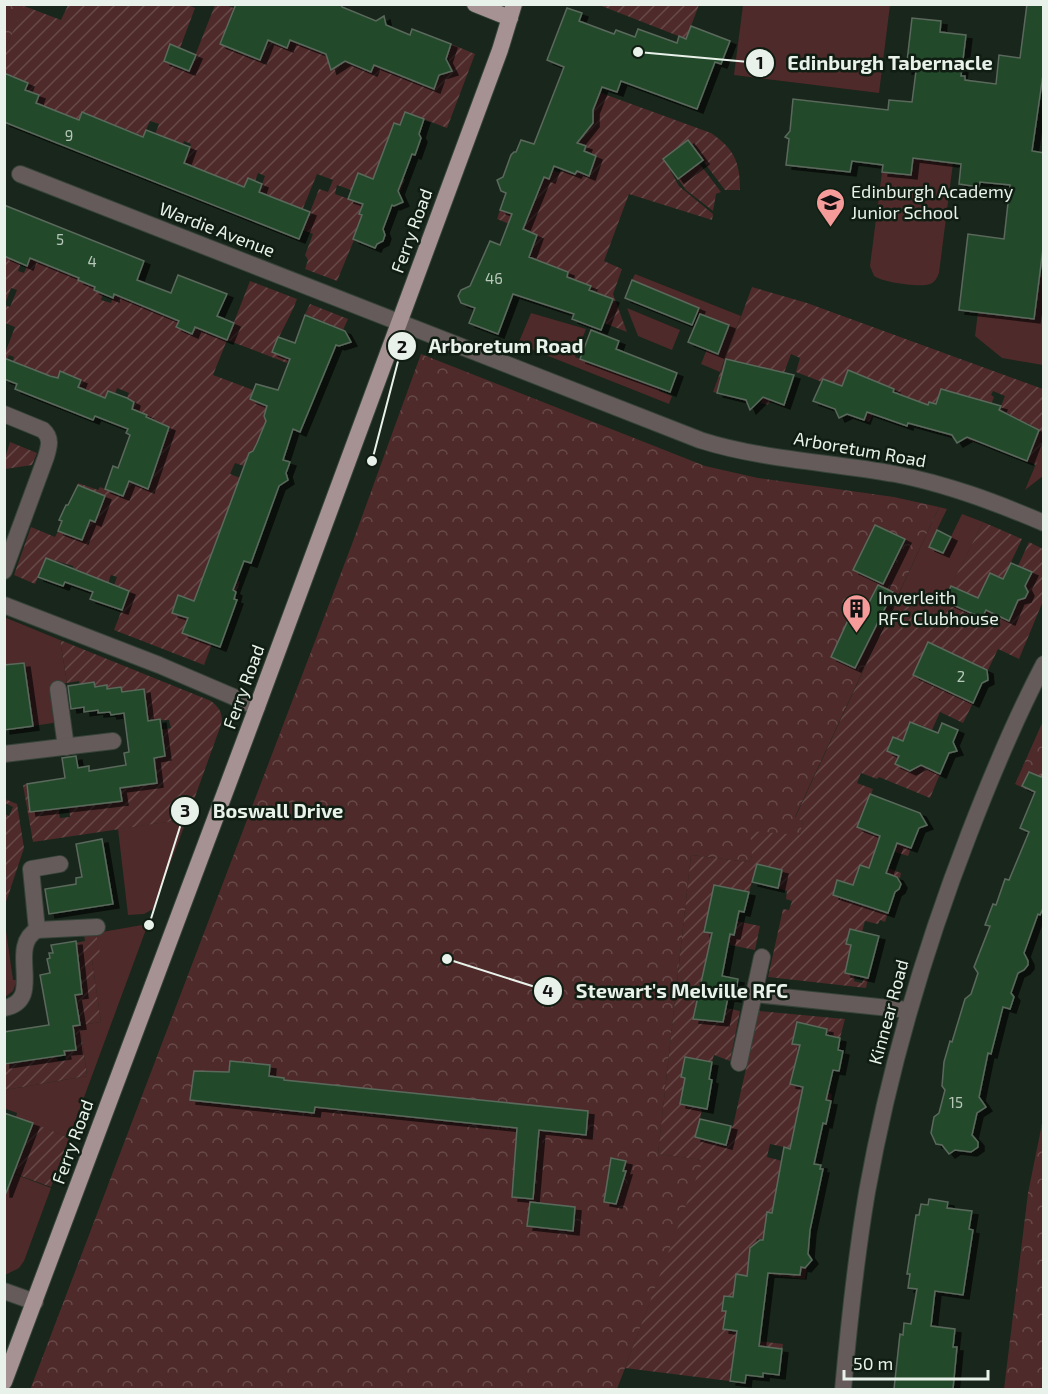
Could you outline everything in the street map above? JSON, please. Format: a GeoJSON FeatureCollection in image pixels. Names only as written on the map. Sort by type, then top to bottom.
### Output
{"type":"FeatureCollection","features":[{"type":"Feature","properties":{"kind":"main road"},"geometry":{"type":"LineString","coordinates":[[475,4],[512,11]]}},
{"type":"Feature","properties":{"kind":"main road","name":"Ferry Road"},"geometry":{"type":"LineString","coordinates":[[4,1382],[258,706],[512,11]]}},
{"type":"Feature","properties":{"kind":"street","name":"Wardie Avenue"},"geometry":{"type":"LineString","coordinates":[[20,174],[399,321]]}},
{"type":"Feature","properties":{"kind":"street","name":"Arboretum Road"},"geometry":{"type":"LineString","coordinates":[[399,321],[709,443],[734,450],[855,467],[939,484],[972,494],[1044,523]]}},
{"type":"Feature","properties":{"kind":"street"},"geometry":{"type":"LineString","coordinates":[[4,414],[43,430],[50,442],[4,571]]}},
{"type":"Feature","properties":{"kind":"street"},"geometry":{"type":"LineString","coordinates":[[4,604],[159,664],[258,706]]}},
{"type":"Feature","properties":{"kind":"street","name":"Kinnear Road"},"geometry":{"type":"LineString","coordinates":[[843,1389],[853,1292],[868,1189],[908,1010],[935,924],[977,812],[1003,749],[1044,664]]}},
{"type":"Feature","properties":{"kind":"street"},"geometry":{"type":"LineString","coordinates":[[58,689],[66,747]]}},
{"type":"Feature","properties":{"kind":"street"},"geometry":{"type":"LineString","coordinates":[[4,754],[113,741]]}},
{"type":"Feature","properties":{"kind":"street"},"geometry":{"type":"LineString","coordinates":[[37,930],[31,869],[60,864]]}},
{"type":"Feature","properties":{"kind":"street"},"geometry":{"type":"LineString","coordinates":[[4,1008],[18,1003],[24,996],[24,947],[28,936],[37,930],[97,927]]}},
{"type":"Feature","properties":{"kind":"street"},"geometry":{"type":"LineString","coordinates":[[739,1063],[762,957]]}},
{"type":"Feature","properties":{"kind":"street"},"geometry":{"type":"LineString","coordinates":[[754,994],[908,1010]]}},
{"type":"Feature","properties":{"kind":"street"},"geometry":{"type":"LineString","coordinates":[[4,1291],[35,1302]]}},
{"type":"Feature","properties":{"kind":"green space"},"geometry":{"type":"Polygon","coordinates":[[[186,4],[195,8],[180,48],[170,44],[164,60],[189,71],[215,5],[226,5],[236,9],[220,43],[275,29],[270,41],[287,48],[290,40],[303,45],[319,5],[311,48],[325,54],[330,43],[335,45],[328,62],[334,68],[345,49],[356,66],[371,71],[389,26],[392,28],[385,47],[402,53],[395,73],[434,88],[439,76],[442,77],[448,72],[449,60],[446,59],[451,44],[475,54],[447,128],[405,112],[400,125],[394,123],[377,168],[405,179],[400,192],[384,185],[351,190],[337,185],[335,194],[363,204],[360,214],[364,216],[337,281],[305,269],[308,260],[305,255],[313,234],[303,230],[319,189],[328,192],[333,180],[317,174],[299,218],[259,192],[265,176],[258,173],[255,181],[248,178],[244,187],[214,175],[211,183],[201,170],[184,163],[191,144],[184,141],[180,151],[149,150],[159,124],[150,121],[143,136],[82,112],[78,122],[36,103],[39,95],[25,90],[28,82],[8,75],[5,81],[5,50],[24,6],[61,20],[68,5],[186,4]]]}},
{"type":"Feature","properties":{"kind":"green space"},"geometry":{"type":"Polygon","coordinates":[[[5,5],[25,5],[5,50],[5,5]]]}},
{"type":"Feature","properties":{"kind":"green space"},"geometry":{"type":"Polygon","coordinates":[[[599,5],[699,5],[686,39],[599,5]]]}},
{"type":"Feature","properties":{"kind":"green space"},"geometry":{"type":"Polygon","coordinates":[[[743,5],[890,5],[879,93],[734,75],[743,5]]]}},
{"type":"Feature","properties":{"kind":"green space"},"geometry":{"type":"Polygon","coordinates":[[[560,78],[711,133],[730,150],[737,163],[740,190],[725,190],[688,141],[664,159],[679,186],[713,214],[712,220],[629,194],[604,261],[622,269],[613,294],[627,332],[604,323],[613,299],[589,290],[590,287],[567,277],[568,272],[525,259],[529,256],[537,235],[497,219],[500,210],[521,218],[534,203],[544,177],[549,179],[552,170],[560,173],[562,169],[575,174],[577,171],[589,176],[596,156],[584,151],[586,146],[540,128],[544,118],[560,124],[558,129],[582,138],[585,130],[593,123],[592,113],[557,85],[560,78]]]}},
{"type":"Feature","properties":{"kind":"green space"},"geometry":{"type":"Polygon","coordinates":[[[913,158],[953,163],[939,273],[933,282],[925,285],[901,284],[878,278],[874,276],[870,266],[882,172],[913,158]]]}},
{"type":"Feature","properties":{"kind":"green space"},"geometry":{"type":"Polygon","coordinates":[[[699,163],[721,192],[716,194],[713,211],[686,190],[678,179],[699,163]]]}},
{"type":"Feature","properties":{"kind":"green space"},"geometry":{"type":"Polygon","coordinates":[[[5,224],[21,263],[18,271],[24,273],[34,249],[95,287],[94,291],[99,292],[102,284],[106,286],[101,300],[111,303],[114,294],[179,320],[177,327],[192,334],[195,326],[227,340],[213,375],[253,390],[250,399],[264,405],[268,404],[264,416],[267,419],[262,431],[276,443],[288,448],[285,454],[256,443],[253,452],[249,453],[247,467],[235,463],[230,474],[243,479],[255,502],[236,580],[240,582],[236,592],[206,580],[193,603],[190,599],[178,595],[172,612],[188,617],[182,633],[212,644],[204,665],[114,630],[129,591],[118,587],[107,604],[117,577],[111,575],[106,588],[89,579],[90,575],[73,566],[46,558],[35,584],[14,575],[31,527],[55,537],[58,531],[87,519],[95,522],[92,491],[78,483],[98,490],[100,487],[122,496],[129,480],[148,488],[169,427],[132,409],[134,402],[127,398],[129,393],[117,388],[115,394],[105,398],[78,387],[81,380],[60,371],[58,378],[50,375],[36,397],[27,394],[37,371],[13,361],[14,357],[9,355],[7,359],[5,358],[15,327],[5,323],[5,305],[10,307],[17,290],[11,288],[5,304],[5,224]]]}},
{"type":"Feature","properties":{"kind":"green space"},"geometry":{"type":"Polygon","coordinates":[[[1043,241],[1043,365],[1002,358],[975,336],[978,312],[1034,318],[1043,241]]]}},
{"type":"Feature","properties":{"kind":"green space"},"geometry":{"type":"Polygon","coordinates":[[[635,274],[741,316],[720,372],[701,364],[707,349],[718,354],[729,325],[697,313],[698,307],[632,280],[635,274]]]}},
{"type":"Feature","properties":{"kind":"green space"},"geometry":{"type":"Polygon","coordinates":[[[250,281],[297,299],[272,352],[289,359],[287,363],[227,340],[250,281]]]}},
{"type":"Feature","properties":{"kind":"green space"},"geometry":{"type":"Polygon","coordinates":[[[752,287],[807,303],[1043,389],[1043,447],[1036,465],[1027,461],[1039,431],[1027,423],[1025,425],[1008,418],[1010,414],[1002,412],[997,416],[1005,396],[993,391],[991,395],[994,397],[988,412],[984,410],[975,442],[966,439],[970,427],[973,427],[980,400],[941,389],[936,404],[929,402],[922,424],[887,387],[877,416],[873,414],[869,422],[864,420],[877,386],[867,378],[848,371],[839,394],[831,391],[825,405],[822,404],[830,382],[823,379],[822,382],[796,372],[800,358],[791,354],[775,397],[771,396],[768,405],[761,403],[769,370],[717,393],[713,392],[752,287]]]}},
{"type":"Feature","properties":{"kind":"green space"},"geometry":{"type":"Polygon","coordinates":[[[310,304],[348,319],[343,330],[305,314],[310,304]]]}},
{"type":"Feature","properties":{"kind":"green space"},"geometry":{"type":"Polygon","coordinates":[[[627,308],[680,330],[672,350],[638,336],[627,308]]]}},
{"type":"Feature","properties":{"kind":"green space"},"geometry":{"type":"Polygon","coordinates":[[[531,313],[586,329],[575,357],[659,388],[659,391],[672,396],[669,404],[518,344],[531,313]]]}},
{"type":"Feature","properties":{"kind":"green space"},"geometry":{"type":"Polygon","coordinates":[[[421,354],[705,466],[758,478],[894,497],[939,507],[795,817],[803,821],[800,836],[752,856],[749,862],[691,855],[658,1154],[704,1160],[617,1389],[30,1390],[352,544],[421,354]]]}},
{"type":"Feature","properties":{"kind":"green space"},"geometry":{"type":"Polygon","coordinates":[[[10,442],[37,453],[32,465],[5,469],[5,458],[10,442]]]}},
{"type":"Feature","properties":{"kind":"green space"},"geometry":{"type":"Polygon","coordinates":[[[1043,447],[1043,476],[1025,490],[1043,447]]]}},
{"type":"Feature","properties":{"kind":"green space"},"geometry":{"type":"Polygon","coordinates":[[[939,507],[947,509],[929,546],[943,553],[962,514],[983,522],[935,619],[896,600],[939,507]]]}},
{"type":"Feature","properties":{"kind":"green space"},"geometry":{"type":"Polygon","coordinates":[[[983,522],[1022,539],[1003,579],[990,573],[978,599],[982,618],[986,610],[1009,620],[1019,598],[1025,598],[1028,592],[1024,588],[1031,572],[1018,566],[1029,542],[1043,549],[1043,601],[1019,659],[998,649],[988,670],[928,642],[913,675],[973,703],[963,723],[940,712],[932,730],[918,724],[909,744],[893,737],[887,751],[899,756],[897,762],[915,763],[940,774],[930,798],[879,777],[877,779],[861,773],[857,783],[873,789],[857,827],[911,848],[908,856],[876,846],[871,862],[901,873],[900,878],[860,865],[853,885],[837,881],[833,895],[888,913],[885,922],[880,920],[878,924],[865,921],[862,932],[850,930],[847,944],[851,945],[845,973],[855,975],[854,981],[862,983],[864,977],[868,978],[866,988],[768,977],[783,909],[789,910],[792,901],[786,899],[787,891],[778,888],[782,870],[757,864],[749,892],[714,885],[704,932],[721,935],[722,932],[733,935],[736,921],[760,926],[755,950],[710,941],[705,964],[722,976],[703,973],[693,1018],[723,1022],[726,1008],[740,1011],[730,1061],[714,1055],[712,1062],[685,1057],[681,1077],[685,1078],[680,1104],[702,1109],[696,1137],[727,1144],[759,1011],[845,1019],[840,1038],[826,1035],[827,1029],[793,1043],[813,1048],[808,1068],[795,1065],[790,1084],[832,1094],[831,1101],[801,1095],[793,1136],[812,1153],[770,1144],[767,1157],[782,1161],[777,1185],[793,1188],[812,1218],[767,1212],[772,1241],[757,1239],[756,1245],[750,1248],[749,1256],[754,1261],[772,1270],[800,1275],[801,1267],[807,1268],[805,1279],[765,1274],[764,1278],[736,1275],[733,1297],[723,1311],[726,1311],[723,1329],[736,1330],[757,1341],[783,1344],[782,1349],[735,1343],[732,1369],[747,1371],[746,1374],[730,1372],[729,1381],[625,1368],[703,1160],[658,1154],[691,855],[749,862],[752,856],[750,831],[800,835],[803,821],[795,818],[896,600],[935,619],[943,603],[951,607],[960,590],[951,586],[983,522]]]}},
{"type":"Feature","properties":{"kind":"green space"},"geometry":{"type":"Polygon","coordinates":[[[4,617],[60,640],[67,683],[50,685],[55,716],[53,723],[33,726],[24,663],[5,665],[4,617]]]}},
{"type":"Feature","properties":{"kind":"green space"},"geometry":{"type":"Polygon","coordinates":[[[60,640],[211,701],[218,708],[222,722],[187,819],[33,842],[23,785],[27,784],[31,811],[58,807],[60,818],[70,817],[68,800],[96,796],[98,805],[121,801],[120,789],[157,783],[154,758],[164,756],[161,730],[171,728],[169,720],[148,721],[144,689],[122,692],[121,687],[107,689],[106,685],[95,687],[80,685],[79,681],[67,683],[60,640]]]}},
{"type":"Feature","properties":{"kind":"green space"},"geometry":{"type":"Polygon","coordinates":[[[1043,721],[1043,797],[1015,784],[1043,721]]]}},
{"type":"Feature","properties":{"kind":"green space"},"geometry":{"type":"Polygon","coordinates":[[[5,799],[17,804],[24,848],[5,905],[5,814],[9,816],[13,807],[5,803],[5,799]]]}},
{"type":"Feature","properties":{"kind":"green space"},"geometry":{"type":"Polygon","coordinates":[[[187,819],[153,909],[144,914],[128,915],[118,829],[187,819]]]}},
{"type":"Feature","properties":{"kind":"green space"},"geometry":{"type":"Polygon","coordinates":[[[4,917],[13,980],[17,980],[13,991],[5,997],[4,917]]]}},
{"type":"Feature","properties":{"kind":"green space"},"geometry":{"type":"Polygon","coordinates":[[[148,924],[69,1138],[16,1117],[17,1113],[6,1109],[5,1111],[5,1090],[87,1076],[80,1025],[101,1022],[92,960],[96,933],[148,924]]]}},
{"type":"Feature","properties":{"kind":"green space"},"geometry":{"type":"Polygon","coordinates":[[[96,933],[101,958],[92,960],[101,1022],[80,1025],[70,964],[79,962],[76,943],[85,941],[84,935],[96,933]]]}},
{"type":"Feature","properties":{"kind":"green space"},"geometry":{"type":"Polygon","coordinates":[[[80,1025],[87,1076],[5,1090],[5,1064],[48,1058],[56,1053],[58,1061],[66,1060],[64,1051],[76,1050],[73,1026],[80,1025]]]}},
{"type":"Feature","properties":{"kind":"green space"},"geometry":{"type":"Polygon","coordinates":[[[1043,1119],[1043,1389],[1004,1389],[1028,1193],[1043,1119]]]}},
{"type":"Feature","properties":{"kind":"green space"},"geometry":{"type":"Polygon","coordinates":[[[33,1123],[69,1138],[51,1187],[13,1173],[33,1123]]]}},
{"type":"Feature","properties":{"kind":"green space"},"geometry":{"type":"Polygon","coordinates":[[[4,1170],[51,1188],[24,1261],[19,1268],[5,1275],[5,1194],[11,1176],[4,1170]]]}},
{"type":"Feature","properties":{"kind":"building"},"geometry":{"type":"Polygon","coordinates":[[[236,4],[341,4],[342,7],[376,21],[384,16],[386,25],[410,35],[412,29],[451,44],[446,59],[452,71],[439,75],[434,89],[374,65],[371,72],[345,61],[331,70],[326,54],[290,40],[287,48],[268,40],[260,60],[220,44],[236,4]]]}},
{"type":"Feature","properties":{"kind":"building"},"geometry":{"type":"Polygon","coordinates":[[[1027,4],[1044,4],[1044,68],[1032,151],[1044,153],[1044,241],[1034,319],[959,310],[968,234],[1004,239],[1010,185],[980,182],[979,187],[959,184],[961,164],[913,158],[911,175],[882,172],[883,165],[852,161],[850,172],[786,165],[789,139],[785,137],[790,131],[793,99],[888,110],[889,100],[912,102],[916,71],[906,70],[912,18],[941,21],[940,32],[966,35],[961,76],[965,76],[965,80],[996,84],[999,55],[1020,58],[1027,4]]]}},
{"type":"Feature","properties":{"kind":"building"},"geometry":{"type":"Polygon","coordinates":[[[567,8],[582,13],[579,21],[614,34],[616,30],[635,37],[638,29],[677,43],[679,36],[686,39],[691,26],[730,41],[721,64],[715,62],[697,109],[621,81],[617,92],[602,87],[593,110],[593,123],[577,143],[586,146],[584,151],[596,156],[589,176],[577,171],[575,174],[554,166],[549,179],[544,177],[523,229],[537,235],[529,257],[568,272],[567,277],[591,286],[589,290],[613,299],[601,330],[572,319],[574,314],[513,294],[498,334],[469,323],[475,308],[461,303],[458,296],[461,290],[470,286],[490,241],[500,245],[512,214],[500,210],[506,193],[501,191],[497,180],[503,177],[511,155],[516,152],[521,140],[534,144],[564,67],[547,60],[567,8]]]}},
{"type":"Feature","properties":{"kind":"building"},"geometry":{"type":"Polygon","coordinates":[[[170,44],[196,55],[189,71],[164,61],[170,44]]]}},
{"type":"Feature","properties":{"kind":"building"},"geometry":{"type":"Polygon","coordinates":[[[4,73],[28,83],[25,90],[39,95],[36,103],[79,120],[82,112],[143,137],[146,130],[190,147],[184,163],[244,187],[248,178],[262,184],[259,192],[310,212],[299,239],[4,122],[4,73]]]}},
{"type":"Feature","properties":{"kind":"building"},"geometry":{"type":"Polygon","coordinates":[[[405,112],[424,119],[419,134],[421,138],[415,155],[412,154],[398,191],[403,202],[392,205],[383,229],[385,235],[383,241],[375,248],[353,239],[362,215],[359,214],[363,204],[348,199],[358,173],[373,179],[394,123],[400,125],[405,112]]]}},
{"type":"Feature","properties":{"kind":"building"},"geometry":{"type":"Polygon","coordinates":[[[688,140],[703,160],[678,179],[663,159],[688,140]]]}},
{"type":"Feature","properties":{"kind":"building"},"geometry":{"type":"Polygon","coordinates":[[[4,205],[144,261],[137,280],[171,293],[178,275],[227,294],[217,316],[234,323],[227,340],[195,327],[192,334],[176,327],[179,321],[114,294],[113,298],[94,290],[95,287],[78,280],[79,278],[30,258],[27,266],[4,256],[4,205]]]}},
{"type":"Feature","properties":{"kind":"building"},"geometry":{"type":"Polygon","coordinates":[[[632,280],[699,308],[692,325],[625,298],[632,280]]]}},
{"type":"Feature","properties":{"kind":"building"},"geometry":{"type":"Polygon","coordinates":[[[700,314],[729,325],[718,354],[688,342],[700,314]]]}},
{"type":"Feature","properties":{"kind":"building"},"geometry":{"type":"Polygon","coordinates":[[[305,315],[345,331],[351,342],[336,345],[300,432],[293,429],[283,460],[290,462],[286,473],[288,480],[279,486],[251,563],[244,561],[233,590],[236,592],[234,599],[237,600],[220,647],[182,633],[188,618],[172,613],[178,595],[194,601],[249,453],[253,451],[266,421],[264,416],[267,406],[250,399],[256,384],[278,390],[290,359],[272,352],[278,337],[295,343],[305,315]]]}},
{"type":"Feature","properties":{"kind":"building"},"geometry":{"type":"Polygon","coordinates":[[[591,330],[619,341],[616,349],[677,373],[670,392],[580,359],[591,330]]]}},
{"type":"Feature","properties":{"kind":"building"},"geometry":{"type":"Polygon","coordinates":[[[4,358],[58,378],[60,371],[81,380],[78,387],[105,398],[108,391],[127,398],[134,402],[132,409],[169,427],[148,489],[129,481],[123,496],[105,489],[113,466],[118,468],[130,435],[126,433],[128,429],[95,416],[93,420],[15,389],[17,384],[4,379],[4,358]]]}},
{"type":"Feature","properties":{"kind":"building"},"geometry":{"type":"Polygon","coordinates":[[[726,359],[794,375],[784,405],[763,397],[750,410],[746,400],[717,393],[726,359]]]}},
{"type":"Feature","properties":{"kind":"building"},"geometry":{"type":"Polygon","coordinates":[[[848,370],[894,389],[893,392],[928,405],[929,402],[936,404],[941,389],[1001,406],[999,410],[1039,430],[1027,461],[967,437],[957,443],[952,435],[908,423],[907,426],[867,412],[864,420],[847,414],[839,418],[835,409],[813,401],[823,379],[842,386],[848,370]]]}},
{"type":"Feature","properties":{"kind":"building"},"geometry":{"type":"Polygon","coordinates":[[[78,485],[105,496],[95,522],[90,520],[82,540],[58,531],[62,521],[59,520],[78,485]]]}},
{"type":"Feature","properties":{"kind":"building"},"geometry":{"type":"Polygon","coordinates":[[[875,525],[905,539],[883,584],[853,570],[875,525]]]}},
{"type":"Feature","properties":{"kind":"building"},"geometry":{"type":"Polygon","coordinates":[[[937,530],[951,537],[943,553],[929,547],[937,530]]]}},
{"type":"Feature","properties":{"kind":"building"},"geometry":{"type":"Polygon","coordinates":[[[46,558],[129,591],[122,610],[90,599],[93,592],[65,582],[63,586],[38,577],[46,558]]]}},
{"type":"Feature","properties":{"kind":"building"},"geometry":{"type":"Polygon","coordinates":[[[1011,563],[1032,572],[1025,586],[1028,592],[1025,598],[1018,600],[1009,621],[986,610],[982,618],[944,601],[951,586],[978,598],[990,573],[1003,579],[1011,563]]]}},
{"type":"Feature","properties":{"kind":"building","name":"Inverleith RFC Clubhouse"},"geometry":{"type":"Polygon","coordinates":[[[878,585],[893,592],[855,668],[831,657],[850,616],[853,617],[857,608],[864,612],[878,585]]]}},
{"type":"Feature","properties":{"kind":"building"},"geometry":{"type":"Polygon","coordinates":[[[928,642],[987,670],[988,680],[982,683],[973,703],[913,675],[928,642]]]}},
{"type":"Feature","properties":{"kind":"building"},"geometry":{"type":"Polygon","coordinates":[[[24,663],[33,726],[4,730],[4,665],[24,663]]]}},
{"type":"Feature","properties":{"kind":"building"},"geometry":{"type":"Polygon","coordinates":[[[94,682],[95,687],[107,685],[107,689],[121,687],[122,692],[144,689],[148,721],[160,719],[165,756],[154,758],[157,783],[120,788],[122,801],[30,812],[27,784],[65,778],[62,758],[76,756],[78,768],[89,766],[89,771],[126,765],[124,753],[129,752],[124,713],[111,715],[110,712],[98,713],[98,710],[84,712],[84,707],[71,709],[68,686],[94,682]]]}},
{"type":"Feature","properties":{"kind":"building"},"geometry":{"type":"Polygon","coordinates":[[[910,722],[938,733],[942,723],[958,730],[953,742],[957,751],[949,753],[940,774],[921,765],[910,771],[895,764],[899,756],[887,751],[893,737],[903,741],[910,722]]]}},
{"type":"Feature","properties":{"kind":"building"},"geometry":{"type":"Polygon","coordinates":[[[1029,772],[1041,777],[1044,772],[1044,906],[1040,915],[1038,914],[1024,953],[1028,965],[1018,973],[1011,993],[1014,997],[1010,1009],[1003,1007],[991,1054],[988,1053],[979,1097],[986,1107],[977,1113],[972,1135],[978,1142],[978,1147],[971,1152],[955,1150],[949,1154],[942,1145],[936,1144],[931,1133],[934,1117],[939,1113],[945,1090],[942,1086],[944,1062],[965,999],[971,994],[978,973],[974,967],[990,926],[985,925],[993,904],[996,905],[1005,879],[1009,880],[1029,832],[1020,828],[1035,792],[1022,786],[1029,772]]]}},
{"type":"Feature","properties":{"kind":"building"},"geometry":{"type":"Polygon","coordinates":[[[870,794],[920,813],[927,825],[919,828],[911,848],[897,843],[886,873],[897,877],[901,884],[895,892],[888,913],[833,895],[837,880],[853,885],[860,865],[869,868],[880,836],[857,827],[870,794]]]}},
{"type":"Feature","properties":{"kind":"building"},"geometry":{"type":"Polygon","coordinates":[[[102,839],[113,904],[49,914],[45,889],[76,884],[76,878],[82,877],[76,844],[102,839]]]}},
{"type":"Feature","properties":{"kind":"building"},"geometry":{"type":"Polygon","coordinates":[[[757,864],[782,870],[778,888],[752,882],[757,864]]]}},
{"type":"Feature","properties":{"kind":"building"},"geometry":{"type":"Polygon","coordinates":[[[714,885],[749,892],[744,912],[739,911],[734,935],[730,934],[722,976],[738,979],[735,998],[728,997],[723,1022],[693,1019],[712,933],[704,932],[714,885]]]}},
{"type":"Feature","properties":{"kind":"building"},"geometry":{"type":"Polygon","coordinates":[[[850,929],[879,936],[868,978],[845,973],[851,945],[846,944],[850,929]]]}},
{"type":"Feature","properties":{"kind":"building"},"geometry":{"type":"Polygon","coordinates":[[[76,941],[82,994],[75,995],[80,1025],[73,1026],[76,1050],[64,1051],[65,1055],[4,1064],[4,1032],[49,1025],[40,975],[50,973],[47,959],[50,958],[49,953],[53,953],[51,945],[76,941]]]}},
{"type":"Feature","properties":{"kind":"building"},"geometry":{"type":"Polygon","coordinates":[[[797,1022],[827,1029],[826,1035],[840,1038],[838,1050],[843,1051],[839,1071],[833,1070],[826,1100],[831,1101],[826,1124],[823,1123],[814,1164],[821,1165],[820,1169],[823,1169],[810,1230],[808,1254],[812,1260],[805,1268],[801,1267],[800,1275],[768,1273],[759,1346],[782,1349],[779,1375],[763,1373],[763,1377],[746,1375],[745,1383],[730,1381],[737,1331],[723,1329],[726,1311],[722,1311],[724,1296],[733,1297],[736,1274],[747,1276],[750,1248],[763,1240],[767,1212],[772,1213],[784,1147],[790,1149],[803,1087],[790,1084],[800,1045],[792,1044],[797,1022]]]}},
{"type":"Feature","properties":{"kind":"building"},"geometry":{"type":"Polygon","coordinates":[[[685,1057],[712,1062],[709,1079],[712,1080],[707,1109],[680,1104],[685,1078],[681,1077],[685,1057]]]}},
{"type":"Feature","properties":{"kind":"building"},"geometry":{"type":"Polygon","coordinates":[[[230,1061],[270,1065],[269,1076],[284,1078],[284,1080],[588,1111],[586,1135],[539,1130],[533,1199],[512,1197],[517,1128],[315,1107],[314,1113],[190,1100],[194,1071],[229,1072],[230,1061]]]}},
{"type":"Feature","properties":{"kind":"building"},"geometry":{"type":"Polygon","coordinates":[[[4,1113],[33,1123],[6,1193],[4,1193],[4,1113]]]}},
{"type":"Feature","properties":{"kind":"building"},"geometry":{"type":"Polygon","coordinates":[[[700,1119],[731,1126],[726,1145],[695,1137],[700,1119]]]}},
{"type":"Feature","properties":{"kind":"building"},"geometry":{"type":"Polygon","coordinates":[[[611,1158],[626,1161],[623,1171],[626,1171],[616,1204],[604,1202],[611,1158]]]}},
{"type":"Feature","properties":{"kind":"building"},"geometry":{"type":"Polygon","coordinates":[[[929,1199],[948,1202],[947,1208],[972,1211],[969,1229],[973,1230],[963,1295],[935,1291],[931,1326],[955,1329],[953,1347],[957,1347],[953,1389],[894,1389],[900,1334],[903,1335],[904,1323],[911,1324],[917,1289],[908,1288],[910,1274],[907,1274],[916,1215],[919,1215],[921,1204],[928,1205],[929,1199]]]}},
{"type":"Feature","properties":{"kind":"building"},"geometry":{"type":"Polygon","coordinates":[[[530,1202],[575,1207],[573,1231],[527,1226],[530,1202]]]}},
{"type":"Feature","properties":{"kind":"place","name":"Edinburgh Tabernacle"},"geometry":{"type":"Point","coordinates":[638,52]}},
{"type":"Feature","properties":{"kind":"place","name":"Edinburgh Academy Junior School"},"geometry":{"type":"Point","coordinates":[830,228]}},
{"type":"Feature","properties":{"kind":"place","name":"Arboretum Road"},"geometry":{"type":"Point","coordinates":[372,461]}},
{"type":"Feature","properties":{"kind":"place","name":"Inverleith RFC Clubhouse"},"geometry":{"type":"Point","coordinates":[857,634]}},
{"type":"Feature","properties":{"kind":"place","name":"Boswall Drive"},"geometry":{"type":"Point","coordinates":[149,925]}},
{"type":"Feature","properties":{"kind":"place","name":"Stewart's Melville RFC"},"geometry":{"type":"Point","coordinates":[447,959]}}]}
